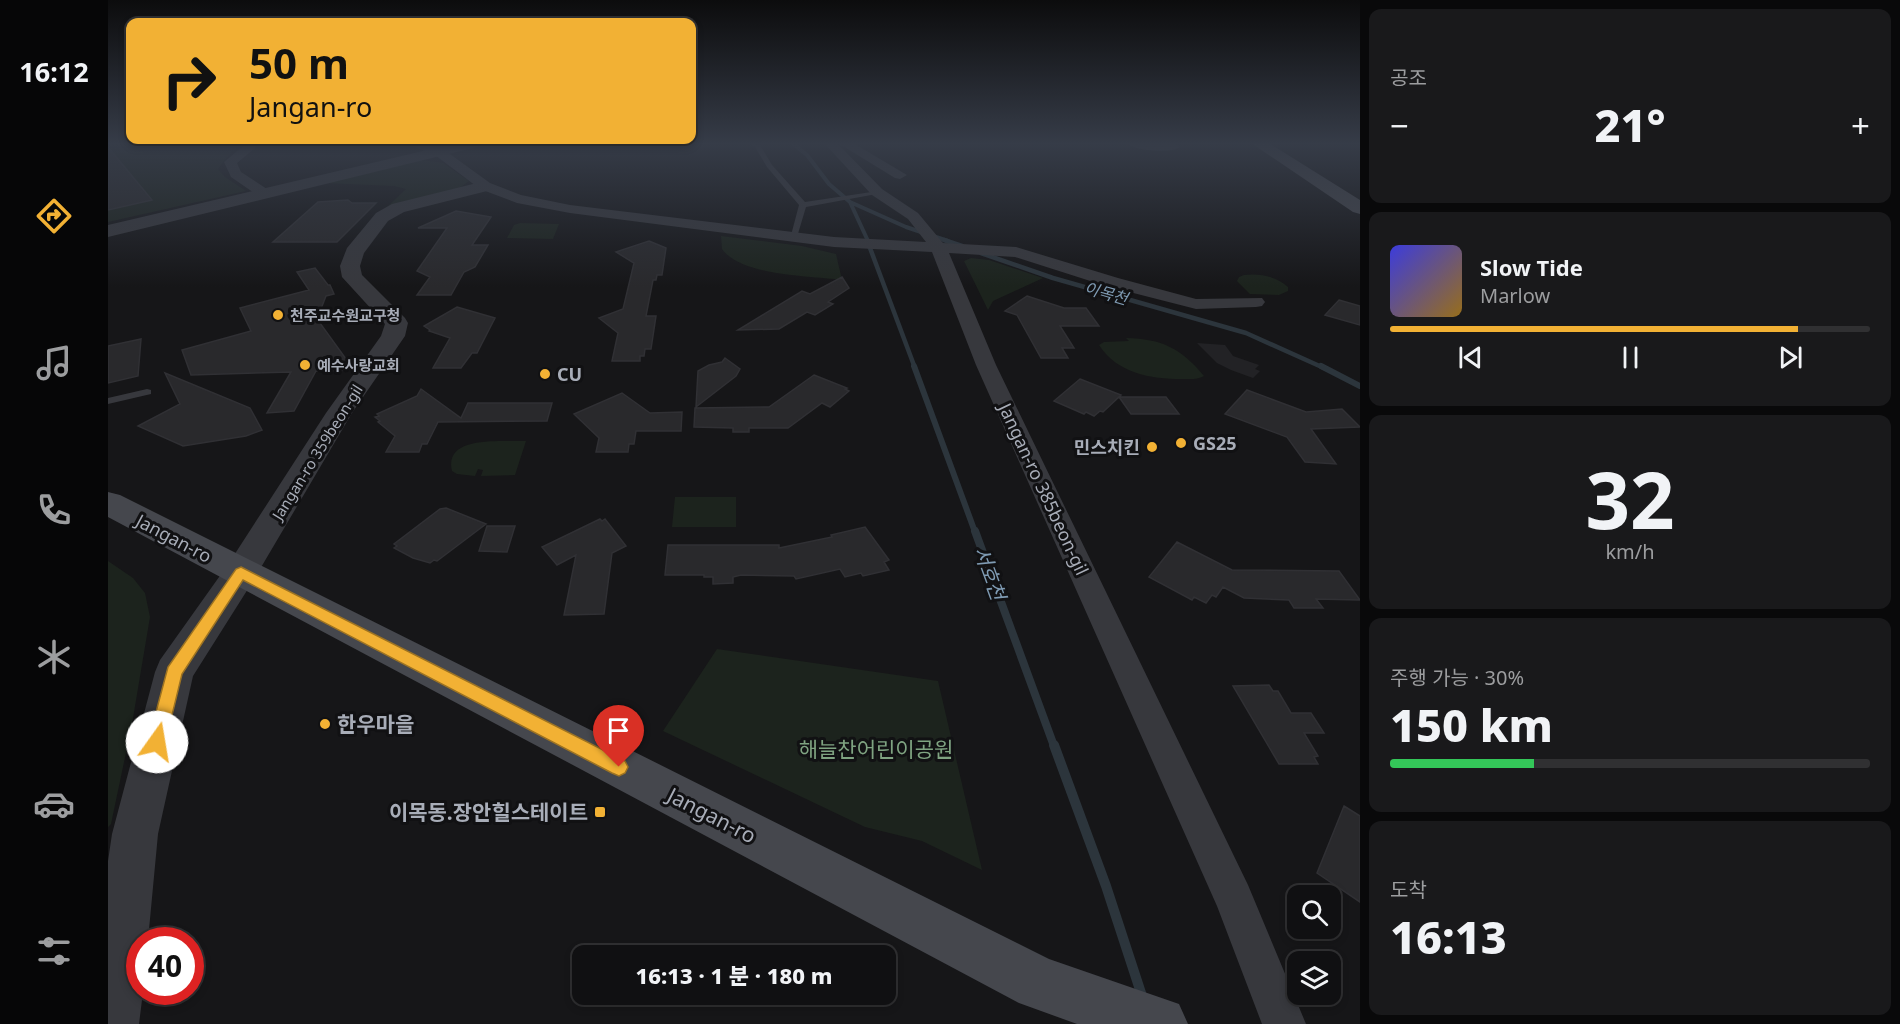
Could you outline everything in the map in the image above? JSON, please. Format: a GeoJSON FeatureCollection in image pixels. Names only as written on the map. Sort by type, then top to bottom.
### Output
{"type":"FeatureCollection","features":[{"type":"Feature","properties":{"kind":"main road"},"geometry":{"type":"LineString","coordinates":[[1333,191],[1360,208]]}},
{"type":"Feature","properties":{"kind":"main road","name":"Jangan-ro"},"geometry":{"type":"LineString","coordinates":[[108,503],[1038,983],[1159,1024]]}},
{"type":"Feature","properties":{"kind":"street"},"geometry":{"type":"LineString","coordinates":[[260,191],[265,194]]}},
{"type":"Feature","properties":{"kind":"street"},"geometry":{"type":"LineString","coordinates":[[108,231],[278,191]]}},
{"type":"Feature","properties":{"kind":"street","name":"Jangan-ro 359beon-gil"},"geometry":{"type":"LineString","coordinates":[[241,572],[339,413],[393,336],[397,323],[352,277],[350,266],[354,252],[382,217],[398,208],[466,191]]}},
{"type":"Feature","properties":{"kind":"street"},"geometry":{"type":"LineString","coordinates":[[496,191],[517,200],[570,209],[834,242],[901,245],[932,240],[975,250],[1011,251],[1112,282],[1196,304],[1256,302]]}},
{"type":"Feature","properties":{"kind":"street"},"geometry":{"type":"LineString","coordinates":[[873,191],[913,216],[932,240]]}},
{"type":"Feature","properties":{"kind":"street","name":"Jangan-ro 385beon-gil"},"geometry":{"type":"LineString","coordinates":[[932,240],[986,365],[1234,899],[1284,1024]]}},
{"type":"Feature","properties":{"kind":"street"},"geometry":{"type":"LineString","coordinates":[[112,1024],[122,841],[174,672],[241,572]]}},
{"type":"Feature","properties":{"kind":"lane"},"geometry":{"type":"LineString","coordinates":[[791,191],[803,205]]}},
{"type":"Feature","properties":{"kind":"lane"},"geometry":{"type":"LineString","coordinates":[[803,205],[876,194]]}},
{"type":"Feature","properties":{"kind":"lane"},"geometry":{"type":"LineString","coordinates":[[793,237],[803,205]]}},
{"type":"Feature","properties":{"kind":"lane"},"geometry":{"type":"LineString","coordinates":[[108,401],[147,392]]}},
{"type":"Feature","properties":{"kind":"shaded area"},"geometry":{"type":"Polygon","coordinates":[[[1197,343],[1225,345],[1233,356],[1259,365],[1255,369],[1260,371],[1253,378],[1231,370],[1217,363],[1197,343]]]}},
{"type":"Feature","properties":{"kind":"green space"},"geometry":{"type":"Polygon","coordinates":[[[108,191],[246,191],[108,222],[108,191]]]}},
{"type":"Feature","properties":{"kind":"green space"},"geometry":{"type":"Polygon","coordinates":[[[404,191],[451,191],[386,208],[404,191]]]}},
{"type":"Feature","properties":{"kind":"green space"},"geometry":{"type":"Polygon","coordinates":[[[520,223],[559,224],[553,239],[507,238],[514,225],[520,223]]]}},
{"type":"Feature","properties":{"kind":"green space"},"geometry":{"type":"Polygon","coordinates":[[[721,236],[802,246],[836,254],[842,280],[795,276],[744,265],[731,258],[722,249],[721,236]]]}},
{"type":"Feature","properties":{"kind":"green space"},"geometry":{"type":"Polygon","coordinates":[[[971,258],[989,260],[1043,278],[993,301],[988,310],[964,261],[971,258]]]}},
{"type":"Feature","properties":{"kind":"green space"},"geometry":{"type":"Polygon","coordinates":[[[1256,274],[1273,278],[1288,287],[1288,291],[1279,295],[1250,294],[1237,281],[1244,275],[1256,274]]]}},
{"type":"Feature","properties":{"kind":"green space"},"geometry":{"type":"Polygon","coordinates":[[[1126,338],[1150,340],[1170,347],[1187,358],[1204,376],[1193,379],[1170,379],[1146,376],[1115,362],[1099,345],[1104,342],[1129,341],[1126,338]]]}},
{"type":"Feature","properties":{"kind":"green space"},"geometry":{"type":"Polygon","coordinates":[[[526,441],[515,475],[481,476],[483,470],[478,469],[475,476],[457,474],[452,471],[452,459],[457,451],[466,446],[478,442],[526,441]]]}},
{"type":"Feature","properties":{"kind":"green space"},"geometry":{"type":"Polygon","coordinates":[[[675,497],[736,497],[736,527],[672,527],[675,497]]]}},
{"type":"Feature","properties":{"kind":"green space"},"geometry":{"type":"Polygon","coordinates":[[[108,561],[133,578],[145,593],[150,617],[132,724],[111,824],[108,827],[108,561]]]}},
{"type":"Feature","properties":{"kind":"green space","name":"해늘찬어린이공원"},"geometry":{"type":"Polygon","coordinates":[[[717,649],[938,681],[982,870],[922,841],[865,827],[663,731],[717,649]]]}},
{"type":"Feature","properties":{"kind":"building"},"geometry":{"type":"Polygon","coordinates":[[[108,191],[144,191],[152,200],[108,210],[108,191]]]}},
{"type":"Feature","properties":{"kind":"building"},"geometry":{"type":"Polygon","coordinates":[[[348,200],[352,203],[376,203],[337,242],[273,242],[318,202],[348,200]]]}},
{"type":"Feature","properties":{"kind":"building"},"geometry":{"type":"Polygon","coordinates":[[[456,211],[491,217],[472,245],[488,245],[475,267],[464,272],[451,295],[417,295],[430,277],[417,271],[447,228],[418,228],[456,211]]]}},
{"type":"Feature","properties":{"kind":"building"},"geometry":{"type":"Polygon","coordinates":[[[649,241],[666,248],[662,275],[657,275],[656,280],[653,280],[646,316],[656,316],[651,349],[645,349],[644,356],[640,356],[640,361],[612,361],[618,333],[599,318],[623,309],[634,263],[616,252],[649,241]]]}},
{"type":"Feature","properties":{"kind":"building"},"geometry":{"type":"Polygon","coordinates":[[[315,268],[330,285],[334,294],[326,296],[317,319],[354,370],[316,371],[294,411],[267,413],[291,372],[191,375],[182,350],[251,331],[240,308],[309,290],[297,272],[315,268]]]}},
{"type":"Feature","properties":{"kind":"building"},"geometry":{"type":"Polygon","coordinates":[[[842,277],[849,288],[828,302],[833,304],[815,315],[807,312],[779,329],[738,330],[802,291],[810,294],[842,277]]]}},
{"type":"Feature","properties":{"kind":"building"},"geometry":{"type":"Polygon","coordinates":[[[1027,296],[1064,308],[1086,308],[1099,326],[1060,326],[1074,348],[1062,348],[1068,358],[1041,358],[1017,315],[1005,311],[1027,296]]]}},
{"type":"Feature","properties":{"kind":"building"},"geometry":{"type":"Polygon","coordinates":[[[1339,300],[1360,306],[1360,325],[1325,315],[1339,300]]]}},
{"type":"Feature","properties":{"kind":"building"},"geometry":{"type":"Polygon","coordinates":[[[457,307],[495,318],[477,353],[472,353],[461,368],[433,368],[450,338],[429,331],[424,326],[457,307]]]}},
{"type":"Feature","properties":{"kind":"building"},"geometry":{"type":"Polygon","coordinates":[[[141,339],[138,376],[108,383],[108,346],[141,339]]]}},
{"type":"Feature","properties":{"kind":"building"},"geometry":{"type":"Polygon","coordinates":[[[725,358],[740,369],[736,376],[696,407],[698,371],[722,362],[725,358]]]}},
{"type":"Feature","properties":{"kind":"building"},"geometry":{"type":"Polygon","coordinates":[[[165,373],[250,408],[262,430],[246,436],[183,446],[138,426],[180,404],[165,373]]]}},
{"type":"Feature","properties":{"kind":"building"},"geometry":{"type":"Polygon","coordinates":[[[814,375],[847,388],[845,389],[849,391],[830,407],[822,403],[788,428],[749,428],[749,432],[733,432],[733,428],[694,427],[695,408],[769,407],[814,375]]]}},
{"type":"Feature","properties":{"kind":"building"},"geometry":{"type":"Polygon","coordinates":[[[1080,379],[1121,395],[1103,412],[1100,411],[1094,416],[1054,401],[1080,379]]]}},
{"type":"Feature","properties":{"kind":"building"},"geometry":{"type":"Polygon","coordinates":[[[421,389],[461,418],[468,403],[552,403],[547,421],[438,422],[427,444],[422,444],[419,452],[386,452],[395,436],[375,417],[417,396],[421,389]]]}},
{"type":"Feature","properties":{"kind":"building"},"geometry":{"type":"Polygon","coordinates":[[[1247,390],[1306,412],[1342,409],[1360,427],[1311,429],[1336,464],[1305,462],[1287,437],[1225,414],[1247,390]]]}},
{"type":"Feature","properties":{"kind":"building"},"geometry":{"type":"Polygon","coordinates":[[[622,393],[650,413],[682,412],[681,431],[636,431],[634,444],[629,444],[628,452],[596,452],[599,438],[574,414],[622,393]]]}},
{"type":"Feature","properties":{"kind":"building"},"geometry":{"type":"Polygon","coordinates":[[[1119,397],[1166,397],[1179,414],[1131,414],[1119,397]]]}},
{"type":"Feature","properties":{"kind":"building"},"geometry":{"type":"Polygon","coordinates":[[[446,508],[486,524],[437,561],[430,563],[413,558],[394,548],[397,546],[394,544],[440,509],[446,508]]]}},
{"type":"Feature","properties":{"kind":"building"},"geometry":{"type":"Polygon","coordinates":[[[600,519],[602,521],[605,519],[626,546],[612,553],[604,614],[564,615],[576,555],[557,565],[542,547],[600,519]]]}},
{"type":"Feature","properties":{"kind":"building"},"geometry":{"type":"Polygon","coordinates":[[[487,526],[515,526],[507,552],[479,551],[487,526]]]}},
{"type":"Feature","properties":{"kind":"building"},"geometry":{"type":"Polygon","coordinates":[[[865,527],[889,560],[884,562],[889,570],[863,576],[861,573],[845,577],[840,569],[796,579],[794,576],[741,575],[733,577],[733,583],[713,584],[713,577],[704,577],[704,575],[665,575],[668,545],[779,545],[779,548],[832,537],[831,535],[865,527]]]}},
{"type":"Feature","properties":{"kind":"building"},"geometry":{"type":"Polygon","coordinates":[[[1177,542],[1232,570],[1339,571],[1360,600],[1316,599],[1323,608],[1294,608],[1289,600],[1244,598],[1223,587],[1216,597],[1212,595],[1206,603],[1194,597],[1192,600],[1149,577],[1177,542]]]}},
{"type":"Feature","properties":{"kind":"building"},"geometry":{"type":"Polygon","coordinates":[[[1269,685],[1273,691],[1278,691],[1291,713],[1311,713],[1324,733],[1304,733],[1318,756],[1314,757],[1318,764],[1279,764],[1233,686],[1269,685]]]}},
{"type":"Feature","properties":{"kind":"building"},"geometry":{"type":"Polygon","coordinates":[[[1344,806],[1360,816],[1360,902],[1341,889],[1341,885],[1335,885],[1317,873],[1344,806]]]}},
{"type":"Feature","properties":{"kind":"waterway","name":"서호천"},"geometry":{"type":"LineString","coordinates":[[837,191],[850,202]]}},
{"type":"Feature","properties":{"kind":"waterway","name":"이목천"},"geometry":{"type":"LineString","coordinates":[[850,202],[906,227],[948,241]]}},
{"type":"Feature","properties":{"kind":"waterway","name":"서호천"},"geometry":{"type":"LineString","coordinates":[[850,202],[868,241]]}},
{"type":"Feature","properties":{"kind":"waterway","name":"서호천"},"geometry":{"type":"LineString","coordinates":[[867,240],[915,368]]}},
{"type":"Feature","properties":{"kind":"waterway","name":"이목천"},"geometry":{"type":"LineString","coordinates":[[944,240],[962,246]]}},
{"type":"Feature","properties":{"kind":"waterway","name":"이목천"},"geometry":{"type":"LineString","coordinates":[[981,253],[1053,278],[1246,333],[1324,368]]}},
{"type":"Feature","properties":{"kind":"waterway","name":"서호천"},"geometry":{"type":"LineString","coordinates":[[914,366],[975,532]]}},
{"type":"Feature","properties":{"kind":"waterway","name":"이목천"},"geometry":{"type":"LineString","coordinates":[[1321,366],[1360,386]]}},
{"type":"Feature","properties":{"kind":"waterway","name":"서호천"},"geometry":{"type":"LineString","coordinates":[[975,531],[1054,746]]}},
{"type":"Feature","properties":{"kind":"waterway","name":"서호천"},"geometry":{"type":"LineString","coordinates":[[1054,745],[1106,886],[1143,999]]}},
{"type":"Feature","properties":{"kind":"place","name":"천주교수원교구청"},"geometry":{"type":"Point","coordinates":[278,315]}},
{"type":"Feature","properties":{"kind":"place","name":"예수사랑교회"},"geometry":{"type":"Point","coordinates":[305,365]}},
{"type":"Feature","properties":{"kind":"place","name":"CU"},"geometry":{"type":"Point","coordinates":[545,374]}},
{"type":"Feature","properties":{"kind":"place","name":"GS25"},"geometry":{"type":"Point","coordinates":[1181,443]}},
{"type":"Feature","properties":{"kind":"place","name":"민스치킨"},"geometry":{"type":"Point","coordinates":[1152,447]}},
{"type":"Feature","properties":{"kind":"place","name":"한우마을"},"geometry":{"type":"Point","coordinates":[325,724]}},
{"type":"Feature","properties":{"kind":"place","name":"이목동.장안힐스테이트"},"geometry":{"type":"Point","coordinates":[600,812]}},
{"type":"Feature","properties":{"kind":"route"},"geometry":{"type":"LineString","coordinates":[[157,742],[174,672],[241,572],[619,767]]}}]}
